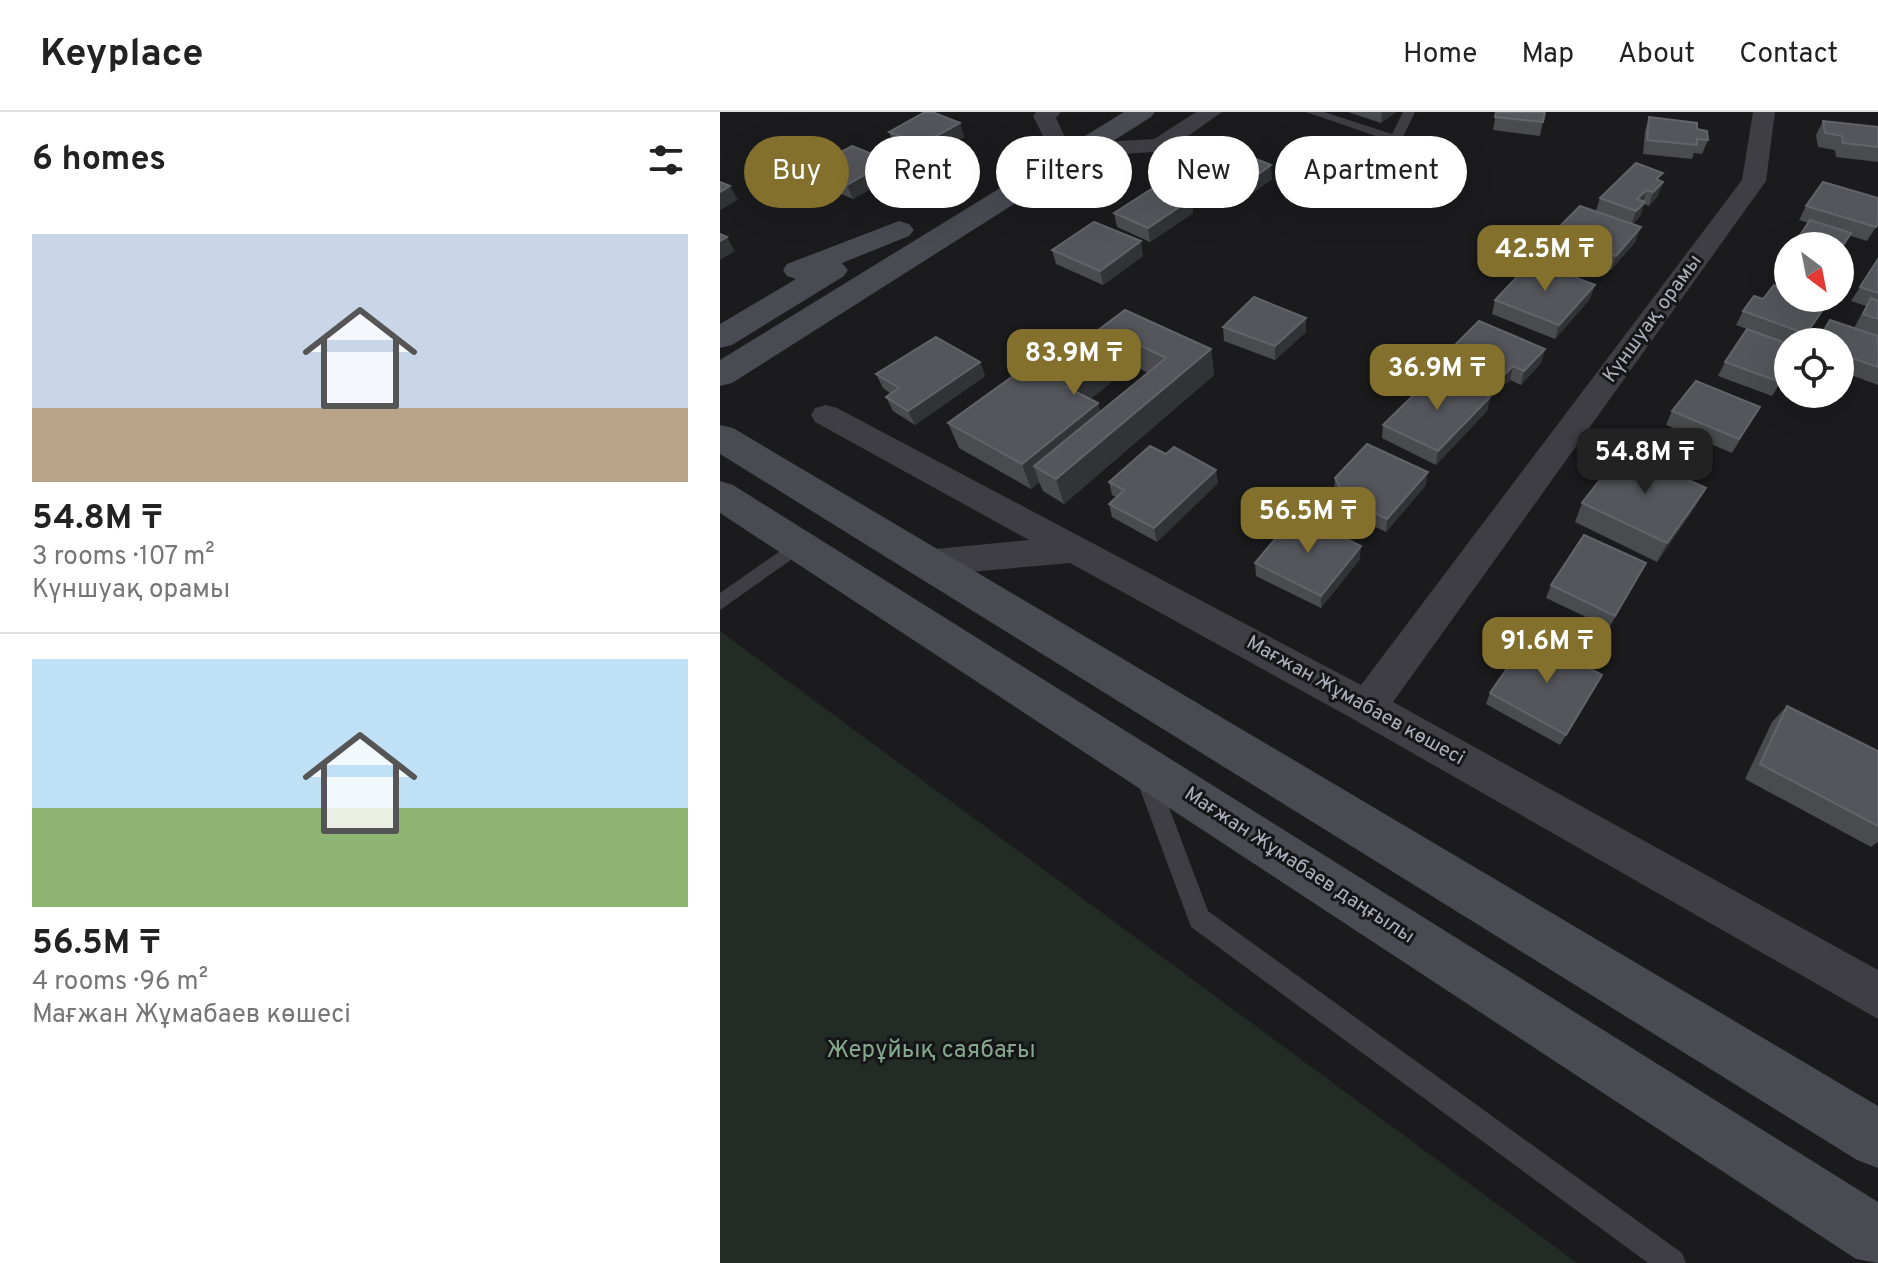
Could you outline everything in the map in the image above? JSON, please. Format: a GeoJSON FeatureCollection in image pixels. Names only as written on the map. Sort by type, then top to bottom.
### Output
{"type":"FeatureCollection","features":[{"type":"Feature","properties":{"kind":"main road"},"geometry":{"type":"LineString","coordinates":[[980,180],[1051,124],[1091,112]]}},
{"type":"Feature","properties":{"kind":"main road"},"geometry":{"type":"LineString","coordinates":[[1105,136],[1142,112]]}},
{"type":"Feature","properties":{"kind":"main road"},"geometry":{"type":"LineString","coordinates":[[720,375],[996,204]]}},
{"type":"Feature","properties":{"kind":"main road"},"geometry":{"type":"LineString","coordinates":[[720,310],[832,254],[912,222],[720,338]]}},
{"type":"Feature","properties":{"kind":"main road"},"geometry":{"type":"LineString","coordinates":[[720,437],[1878,1139]]}},
{"type":"Feature","properties":{"kind":"main road","name":"Мағжан Жұмабаев даңғылы"},"geometry":{"type":"LineString","coordinates":[[720,495],[1878,1237]]}},
{"type":"Feature","properties":{"kind":"street"},"geometry":{"type":"LineString","coordinates":[[1132,147],[1159,146],[1211,112]]}},
{"type":"Feature","properties":{"kind":"street","name":"Күншуақ орамы"},"geometry":{"type":"LineString","coordinates":[[1367,707],[1754,181],[1764,112]]}},
{"type":"Feature","properties":{"kind":"street","name":"Мағжан Жұмабаев көшесі"},"geometry":{"type":"LineString","coordinates":[[826,415],[1367,707],[1878,996]]}},
{"type":"Feature","properties":{"kind":"street"},"geometry":{"type":"LineString","coordinates":[[925,563],[1077,549]]}},
{"type":"Feature","properties":{"kind":"lane"},"geometry":{"type":"LineString","coordinates":[[1312,112],[1396,139],[1409,112]]}},
{"type":"Feature","properties":{"kind":"lane"},"geometry":{"type":"LineString","coordinates":[[720,603],[799,545]]}},
{"type":"Feature","properties":{"kind":"lane"},"geometry":{"type":"LineString","coordinates":[[1142,765],[1199,919],[1672,1263]]}},
{"type":"Feature","properties":{"kind":"green space","name":"Жерұйық саябағы"},"geometry":{"type":"Polygon","coordinates":[[[720,631],[1577,1263],[720,1263],[720,631]]]}},
{"type":"Feature","properties":{"kind":"building"},"geometry":{"type":"Polygon","coordinates":[[[925,112],[960,123],[936,136],[900,136],[889,132],[925,112]]]}},
{"type":"Feature","properties":{"kind":"building"},"geometry":{"type":"Polygon","coordinates":[[[1496,112],[1545,112],[1543,122],[1495,117],[1496,112]]]}},
{"type":"Feature","properties":{"kind":"building"},"geometry":{"type":"Polygon","coordinates":[[[1649,117],[1697,123],[1697,129],[1707,131],[1708,140],[1697,139],[1697,145],[1647,140],[1649,117]]]}},
{"type":"Feature","properties":{"kind":"building"},"geometry":{"type":"Polygon","coordinates":[[[1823,121],[1878,127],[1878,147],[1843,143],[1842,136],[1825,133],[1823,121]]]}},
{"type":"Feature","properties":{"kind":"building"},"geometry":{"type":"Polygon","coordinates":[[[849,148],[865,151],[865,175],[849,184],[849,148]]]}},
{"type":"Feature","properties":{"kind":"building"},"geometry":{"type":"Polygon","coordinates":[[[1259,160],[1271,165],[1259,174],[1259,160]]]}},
{"type":"Feature","properties":{"kind":"building"},"geometry":{"type":"Polygon","coordinates":[[[1636,163],[1663,173],[1656,179],[1663,182],[1653,192],[1647,190],[1637,199],[1645,202],[1636,211],[1600,198],[1636,163]]]}},
{"type":"Feature","properties":{"kind":"building"},"geometry":{"type":"Polygon","coordinates":[[[720,182],[730,186],[720,192],[720,182]]]}},
{"type":"Feature","properties":{"kind":"building"},"geometry":{"type":"Polygon","coordinates":[[[1823,182],[1878,198],[1876,227],[1806,206],[1823,182]]]}},
{"type":"Feature","properties":{"kind":"building"},"geometry":{"type":"Polygon","coordinates":[[[1148,191],[1148,208],[1178,208],[1148,228],[1114,213],[1122,208],[1132,208],[1132,202],[1148,191]]]}},
{"type":"Feature","properties":{"kind":"building"},"geometry":{"type":"Polygon","coordinates":[[[1580,206],[1641,227],[1616,256],[1553,233],[1580,206]]]}},
{"type":"Feature","properties":{"kind":"building"},"geometry":{"type":"Polygon","coordinates":[[[1810,220],[1848,232],[1802,232],[1810,220]]]}},
{"type":"Feature","properties":{"kind":"building"},"geometry":{"type":"Polygon","coordinates":[[[1094,222],[1141,241],[1100,271],[1052,250],[1094,222]]]}},
{"type":"Feature","properties":{"kind":"building"},"geometry":{"type":"Polygon","coordinates":[[[1878,259],[1878,293],[1860,287],[1878,259]]]}},
{"type":"Feature","properties":{"kind":"building"},"geometry":{"type":"Polygon","coordinates":[[[1532,261],[1595,285],[1559,325],[1495,300],[1532,261]]]}},
{"type":"Feature","properties":{"kind":"building"},"geometry":{"type":"Polygon","coordinates":[[[1774,285],[1774,312],[1821,312],[1810,328],[1790,328],[1743,311],[1754,296],[1763,299],[1774,285]]]}},
{"type":"Feature","properties":{"kind":"building"},"geometry":{"type":"Polygon","coordinates":[[[1254,297],[1306,318],[1275,346],[1223,327],[1254,297]]]}},
{"type":"Feature","properties":{"kind":"building"},"geometry":{"type":"Polygon","coordinates":[[[1871,298],[1878,301],[1878,319],[1863,314],[1871,298]]]}},
{"type":"Feature","properties":{"kind":"building"},"geometry":{"type":"Polygon","coordinates":[[[1125,310],[1211,349],[1056,479],[1034,466],[1166,358],[1127,339],[1066,387],[1098,403],[1022,464],[948,423],[1016,374],[1030,381],[1125,310]]]}},
{"type":"Feature","properties":{"kind":"building"},"geometry":{"type":"Polygon","coordinates":[[[1830,320],[1854,328],[1825,328],[1830,320]]]}},
{"type":"Feature","properties":{"kind":"building"},"geometry":{"type":"Polygon","coordinates":[[[1479,321],[1545,349],[1524,371],[1513,366],[1504,375],[1450,350],[1479,321]]]}},
{"type":"Feature","properties":{"kind":"building"},"geometry":{"type":"Polygon","coordinates":[[[1854,328],[1878,336],[1878,367],[1854,359],[1854,328]]]}},
{"type":"Feature","properties":{"kind":"building"},"geometry":{"type":"Polygon","coordinates":[[[1747,329],[1774,339],[1774,380],[1725,362],[1747,329]]]}},
{"type":"Feature","properties":{"kind":"building"},"geometry":{"type":"Polygon","coordinates":[[[936,337],[980,362],[908,411],[886,397],[899,388],[876,374],[936,337]]]}},
{"type":"Feature","properties":{"kind":"building"},"geometry":{"type":"Polygon","coordinates":[[[1436,373],[1490,397],[1438,451],[1383,425],[1436,373]]]}},
{"type":"Feature","properties":{"kind":"building"},"geometry":{"type":"Polygon","coordinates":[[[1696,381],[1760,407],[1739,439],[1672,411],[1696,381]]]}},
{"type":"Feature","properties":{"kind":"building"},"geometry":{"type":"Polygon","coordinates":[[[1367,444],[1428,472],[1387,519],[1346,499],[1335,478],[1367,444]]]}},
{"type":"Feature","properties":{"kind":"building"},"geometry":{"type":"Polygon","coordinates":[[[1150,446],[1166,454],[1174,447],[1216,470],[1154,528],[1109,504],[1124,490],[1109,482],[1150,446]]]}},
{"type":"Feature","properties":{"kind":"building"},"geometry":{"type":"Polygon","coordinates":[[[1623,450],[1706,488],[1667,543],[1582,503],[1623,450]]]}},
{"type":"Feature","properties":{"kind":"building"},"geometry":{"type":"Polygon","coordinates":[[[1296,514],[1361,546],[1321,596],[1255,563],[1296,514]]]}},
{"type":"Feature","properties":{"kind":"building"},"geometry":{"type":"Polygon","coordinates":[[[1584,535],[1646,563],[1615,616],[1551,585],[1584,535]]]}},
{"type":"Feature","properties":{"kind":"building"},"geometry":{"type":"Polygon","coordinates":[[[1529,637],[1602,675],[1566,735],[1490,693],[1529,637]]]}},
{"type":"Feature","properties":{"kind":"building"},"geometry":{"type":"Polygon","coordinates":[[[1787,706],[1878,751],[1878,826],[1760,764],[1787,706]]]}}]}
